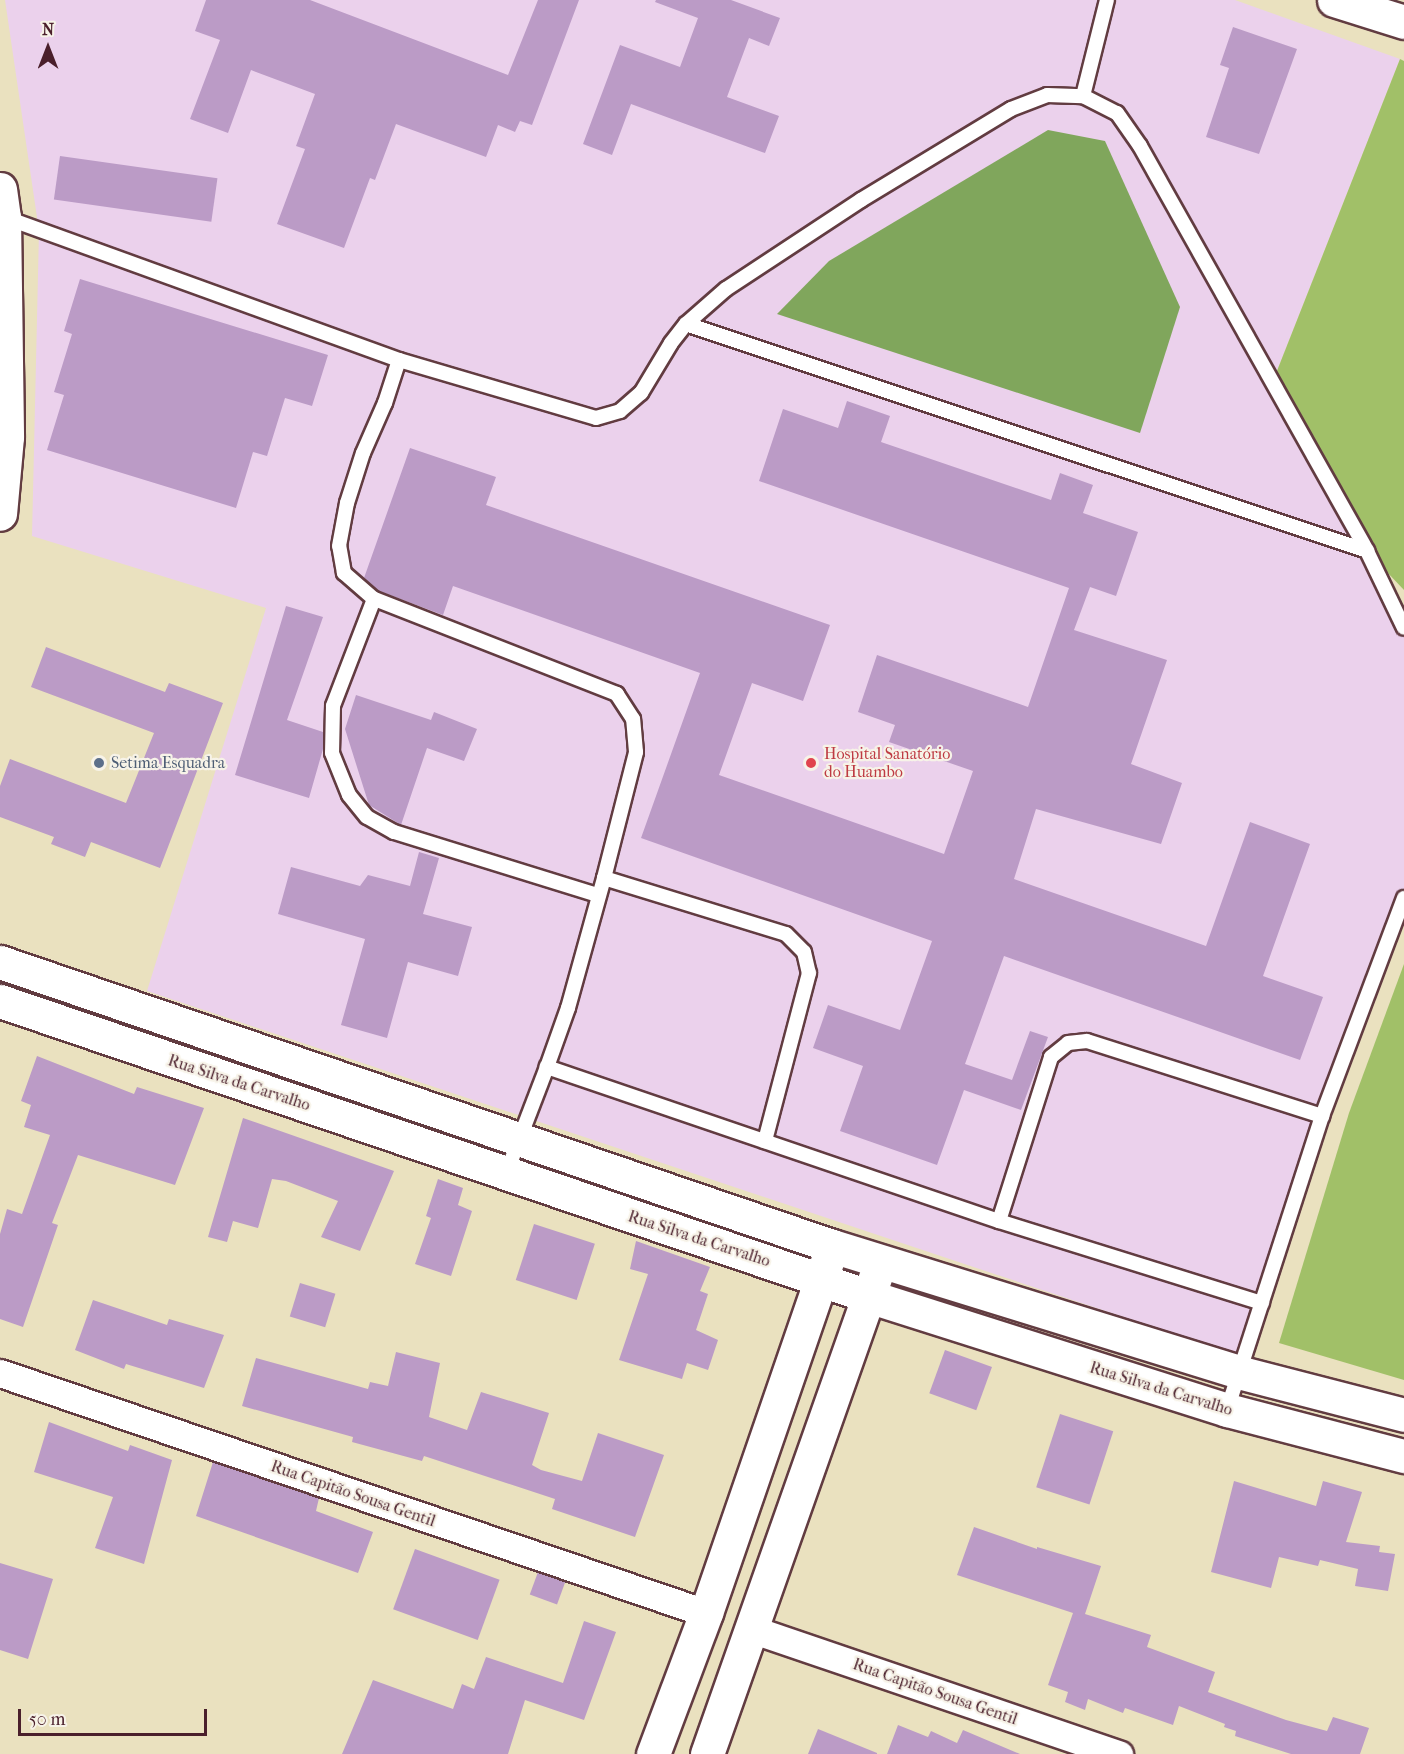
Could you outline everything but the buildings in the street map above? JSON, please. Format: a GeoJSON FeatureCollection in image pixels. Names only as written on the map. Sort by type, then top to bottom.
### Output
{"type":"FeatureCollection","features":[{"type":"Feature","properties":{"kind":"street"},"geometry":{"type":"LineString","coordinates":[[1334,0],[1404,22]]}},
{"type":"Feature","properties":{"kind":"street"},"geometry":{"type":"LineString","coordinates":[[0,514],[7,437],[2,203]]}},
{"type":"Feature","properties":{"kind":"street"},"geometry":{"type":"LineString","coordinates":[[0,962],[518,1140],[881,1261],[1238,1372],[1393,1413],[1370,1448]]}},
{"type":"Feature","properties":{"kind":"street"},"geometry":{"type":"LineString","coordinates":[[76,1028],[90,993]]}},
{"type":"Feature","properties":{"kind":"street","name":"Rua Silva da Carvalho"},"geometry":{"type":"LineString","coordinates":[[0,1001],[506,1175],[868,1296],[1227,1410],[1404,1456]]}},
{"type":"Feature","properties":{"kind":"street"},"geometry":{"type":"LineString","coordinates":[[320,1110],[332,1075]]}},
{"type":"Feature","properties":{"kind":"street"},"geometry":{"type":"LineString","coordinates":[[653,1754],[706,1613],[832,1245]]}},
{"type":"Feature","properties":{"kind":"street"},"geometry":{"type":"LineString","coordinates":[[707,1754],[881,1261]]}},
{"type":"Feature","properties":{"kind":"street","name":"Rua Capitão Sousa Gentil"},"geometry":{"type":"LineString","coordinates":[[0,1373],[706,1613]]}},
{"type":"Feature","properties":{"kind":"street","name":"Rua Capitão Sousa Gentil"},"geometry":{"type":"LineString","coordinates":[[751,1629],[1119,1754]]}},
{"type":"Feature","properties":{"kind":"lane"},"geometry":{"type":"LineString","coordinates":[[1083,96],[1107,0]]}},
{"type":"Feature","properties":{"kind":"lane"},"geometry":{"type":"LineString","coordinates":[[2,203],[399,360],[596,418],[620,411],[641,393],[671,343],[686,324],[726,288],[861,200],[1001,114],[1047,95],[1083,96],[1118,113],[1140,146],[1367,551],[1404,628]]}},
{"type":"Feature","properties":{"kind":"lane"},"geometry":{"type":"LineString","coordinates":[[686,324],[1367,551]]}},
{"type":"Feature","properties":{"kind":"lane"},"geometry":{"type":"LineString","coordinates":[[399,360],[347,503],[339,546],[344,573],[374,599],[617,694],[633,719],[636,752],[568,1008],[506,1175]]}},
{"type":"Feature","properties":{"kind":"lane"},"geometry":{"type":"LineString","coordinates":[[374,599],[333,706],[332,753],[349,795],[367,817],[394,832],[598,895]]}},
{"type":"Feature","properties":{"kind":"lane"},"geometry":{"type":"LineString","coordinates":[[604,878],[786,934],[804,952],[809,973],[765,1141]]}},
{"type":"Feature","properties":{"kind":"lane"},"geometry":{"type":"LineString","coordinates":[[1227,1410],[1322,1116],[1404,898]]}},
{"type":"Feature","properties":{"kind":"lane"},"geometry":{"type":"LineString","coordinates":[[999,1221],[1051,1057],[1068,1043],[1087,1041],[1322,1116]]}},
{"type":"Feature","properties":{"kind":"lane"},"geometry":{"type":"LineString","coordinates":[[548,1067],[999,1221],[1262,1303]]}},
{"type":"Feature","properties":{"kind":"shaded area","name":"Hospital Sanatório do Huambo"},"geometry":{"type":"Polygon","coordinates":[[[5,0],[1235,0],[1400,59],[1273,381],[1404,628],[1404,898],[1243,1357],[147,991],[266,608],[32,536],[39,231],[5,0]]]}},
{"type":"Feature","properties":{"kind":"green space"},"geometry":{"type":"Polygon","coordinates":[[[1400,59],[1404,61],[1404,590],[1367,551],[1273,381],[1400,59]]]}},
{"type":"Feature","properties":{"kind":"green space"},"geometry":{"type":"Polygon","coordinates":[[[1048,130],[1105,141],[1180,307],[1140,433],[777,314],[829,261],[1048,130]]]}},
{"type":"Feature","properties":{"kind":"green space"},"geometry":{"type":"Polygon","coordinates":[[[1404,964],[1404,1380],[1279,1343],[1349,1113],[1404,964]]]}},
{"type":"Feature","properties":{"kind":"place","name":"Setima Esquadra"},"geometry":{"type":"Point","coordinates":[99,763]}},
{"type":"Feature","properties":{"kind":"place","name":"Hospital Sanatório do Huambo"},"geometry":{"type":"Point","coordinates":[811,763]}}]}
